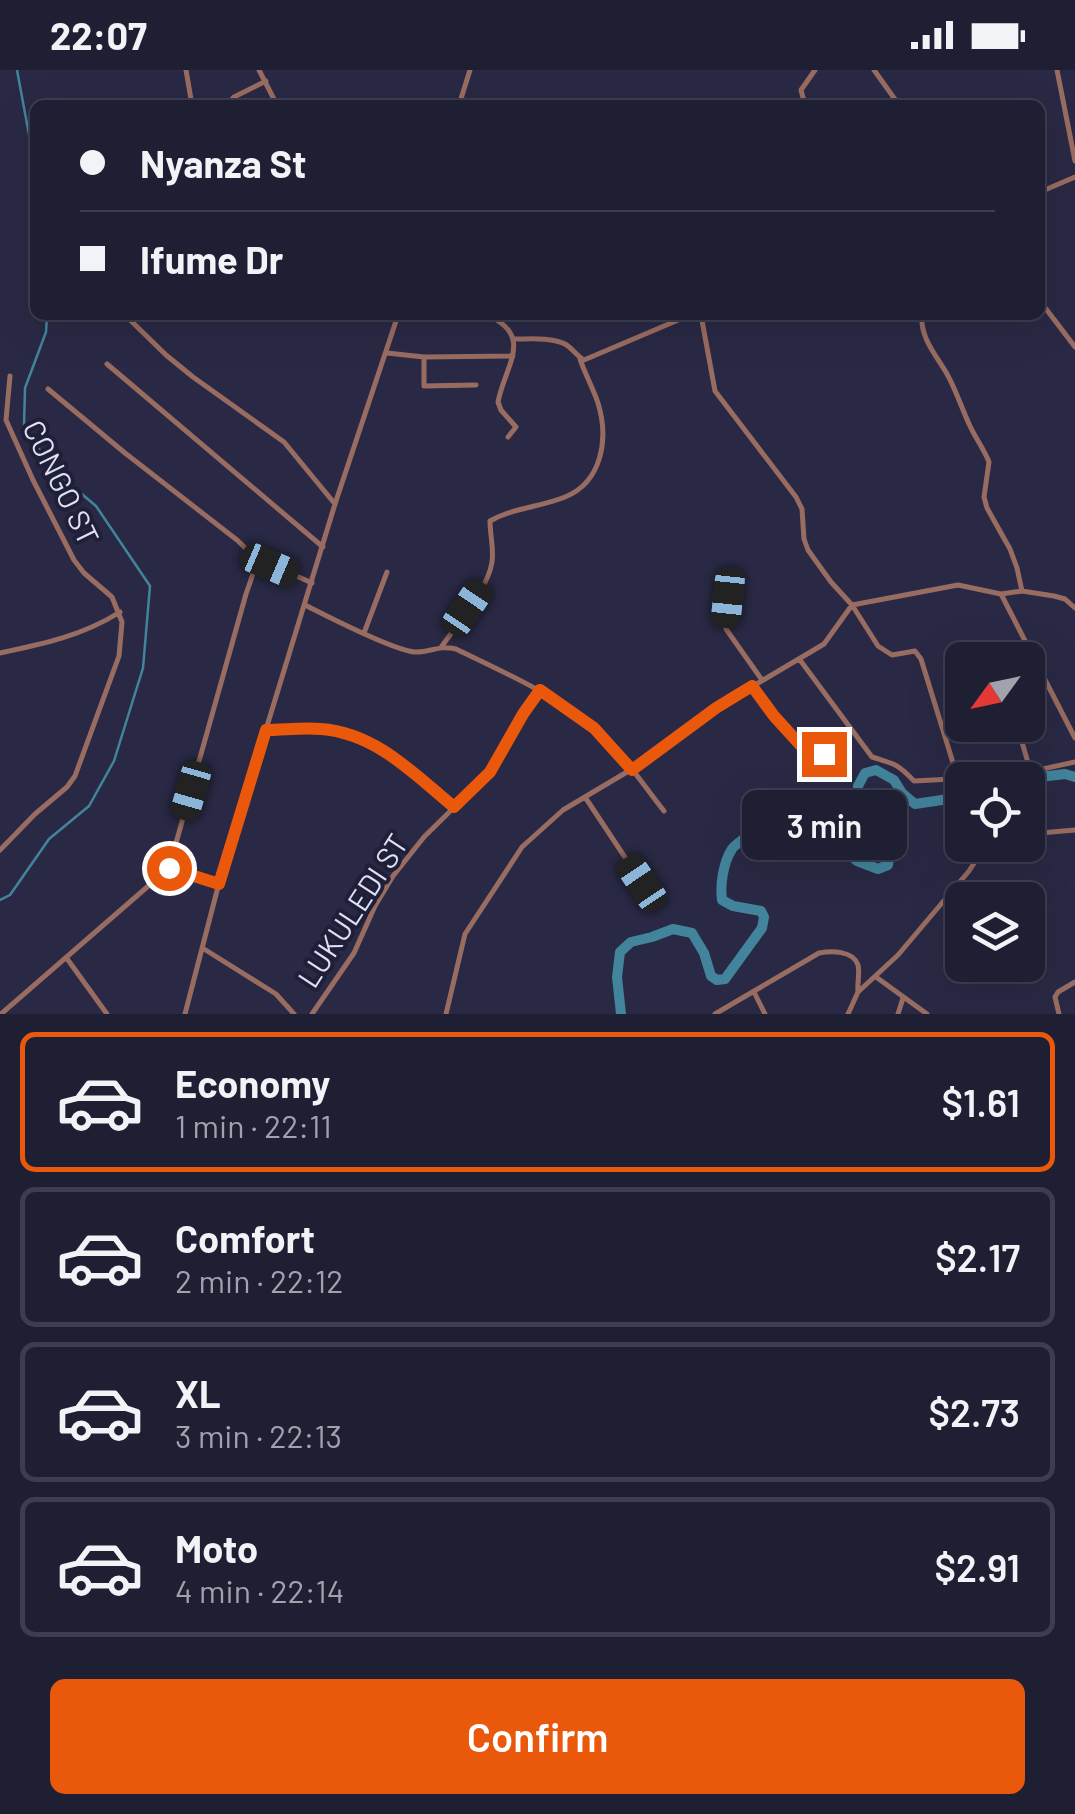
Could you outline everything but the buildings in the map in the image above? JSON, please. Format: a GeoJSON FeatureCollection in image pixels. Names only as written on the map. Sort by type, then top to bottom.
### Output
{"type":"FeatureCollection","features":[{"type":"Feature","properties":{"kind":"street"},"geometry":{"type":"LineString","coordinates":[[186,70],[191,100]]}},
{"type":"Feature","properties":{"kind":"street"},"geometry":{"type":"LineString","coordinates":[[259,70],[276,100]]}},
{"type":"Feature","properties":{"kind":"street"},"geometry":{"type":"LineString","coordinates":[[461,100],[470,70]]}},
{"type":"Feature","properties":{"kind":"street"},"geometry":{"type":"LineString","coordinates":[[804,100],[801,90],[815,70]]}},
{"type":"Feature","properties":{"kind":"street"},"geometry":{"type":"LineString","coordinates":[[874,70],[895,100]]}},
{"type":"Feature","properties":{"kind":"street"},"geometry":{"type":"LineString","coordinates":[[1057,70],[1075,160]]}},
{"type":"Feature","properties":{"kind":"street"},"geometry":{"type":"LineString","coordinates":[[231,100],[266,81]]}},
{"type":"Feature","properties":{"kind":"street"},"geometry":{"type":"LineString","coordinates":[[1045,190],[1074,180]]}},
{"type":"Feature","properties":{"kind":"street"},"geometry":{"type":"LineString","coordinates":[[1045,308],[1075,347]]}},
{"type":"Feature","properties":{"kind":"street"},"geometry":{"type":"LineString","coordinates":[[130,320],[193,377],[284,442],[335,504]]}},
{"type":"Feature","properties":{"kind":"street"},"geometry":{"type":"LineString","coordinates":[[185,1014],[219,884],[335,504],[397,320]]}},
{"type":"Feature","properties":{"kind":"street"},"geometry":{"type":"LineString","coordinates":[[496,320],[506,326],[514,339],[513,356],[498,402],[516,427],[508,437]]}},
{"type":"Feature","properties":{"kind":"street"},"geometry":{"type":"LineString","coordinates":[[580,360],[593,358],[674,320]]}},
{"type":"Feature","properties":{"kind":"street"},"geometry":{"type":"LineString","coordinates":[[702,320],[715,391],[796,498],[802,509],[808,550],[852,605],[878,646],[899,655],[915,651],[922,659],[953,762]]}},
{"type":"Feature","properties":{"kind":"street"},"geometry":{"type":"LineString","coordinates":[[922,320],[924,335],[989,462],[984,497],[1010,548],[1022,591]]}},
{"type":"Feature","properties":{"kind":"street"},"geometry":{"type":"LineString","coordinates":[[442,646],[488,578],[492,564],[490,521],[566,497],[595,473],[601,452],[598,401],[574,351],[558,342],[514,339]]}},
{"type":"Feature","properties":{"kind":"street"},"geometry":{"type":"LineString","coordinates":[[387,352],[424,357],[513,356]]}},
{"type":"Feature","properties":{"kind":"street"},"geometry":{"type":"LineString","coordinates":[[424,357],[424,386],[476,385]]}},
{"type":"Feature","properties":{"kind":"street"},"geometry":{"type":"LineString","coordinates":[[107,364],[323,547]]}},
{"type":"Feature","properties":{"kind":"street","name":"CONGO ST"},"geometry":{"type":"LineString","coordinates":[[10,376],[6,420],[33,480],[74,560],[112,597],[120,612]]}},
{"type":"Feature","properties":{"kind":"street"},"geometry":{"type":"LineString","coordinates":[[48,389],[238,540],[260,562],[312,582]]}},
{"type":"Feature","properties":{"kind":"street"},"geometry":{"type":"LineString","coordinates":[[1,1014],[169,868],[246,594],[260,562]]}},
{"type":"Feature","properties":{"kind":"street"},"geometry":{"type":"LineString","coordinates":[[364,632],[387,572]]}},
{"type":"Feature","properties":{"kind":"street"},"geometry":{"type":"LineString","coordinates":[[730,582],[726,629],[762,680]]}},
{"type":"Feature","properties":{"kind":"street"},"geometry":{"type":"LineString","coordinates":[[446,1014],[465,934],[522,848],[546,824],[632,770],[716,708],[824,644],[852,605],[949,585],[1001,594],[1022,591],[1065,599],[1075,608]]}},
{"type":"Feature","properties":{"kind":"street"},"geometry":{"type":"LineString","coordinates":[[1001,594],[1075,738]]}},
{"type":"Feature","properties":{"kind":"street"},"geometry":{"type":"LineString","coordinates":[[305,606],[411,652],[442,646],[456,649],[540,690],[594,728],[664,812]]}},
{"type":"Feature","properties":{"kind":"street"},"geometry":{"type":"LineString","coordinates":[[0,653],[64,640],[120,612],[119,656],[75,776],[0,850]]}},
{"type":"Feature","properties":{"kind":"street"},"geometry":{"type":"LineString","coordinates":[[800,660],[874,759],[900,766],[917,782],[945,780]]}},
{"type":"Feature","properties":{"kind":"street"},"geometry":{"type":"LineString","coordinates":[[752,686],[804,749],[821,751],[846,777]]}},
{"type":"Feature","properties":{"kind":"street","name":"LUKULEDI ST"},"geometry":{"type":"LineString","coordinates":[[312,1014],[354,953],[393,876],[424,838],[490,772],[540,690]]}},
{"type":"Feature","properties":{"kind":"street"},"geometry":{"type":"LineString","coordinates":[[266,730],[322,729],[366,739],[454,807]]}},
{"type":"Feature","properties":{"kind":"street"},"geometry":{"type":"LineString","coordinates":[[1045,770],[1075,762]]}},
{"type":"Feature","properties":{"kind":"street"},"geometry":{"type":"LineString","coordinates":[[585,797],[642,883]]}},
{"type":"Feature","properties":{"kind":"street"},"geometry":{"type":"LineString","coordinates":[[1045,833],[1075,830]]}},
{"type":"Feature","properties":{"kind":"street"},"geometry":{"type":"LineString","coordinates":[[858,992],[936,912],[973,862]]}},
{"type":"Feature","properties":{"kind":"street"},"geometry":{"type":"LineString","coordinates":[[169,868],[219,884]]}},
{"type":"Feature","properties":{"kind":"street"},"geometry":{"type":"LineString","coordinates":[[204,950],[276,994],[294,1014]]}},
{"type":"Feature","properties":{"kind":"street"},"geometry":{"type":"LineString","coordinates":[[715,1014],[819,953],[834,951],[856,960],[858,967],[858,992],[848,1014]]}},
{"type":"Feature","properties":{"kind":"street"},"geometry":{"type":"LineString","coordinates":[[67,959],[107,1014]]}},
{"type":"Feature","properties":{"kind":"street"},"geometry":{"type":"LineString","coordinates":[[876,977],[927,1014]]}},
{"type":"Feature","properties":{"kind":"street"},"geometry":{"type":"LineString","coordinates":[[1059,1014],[1054,997],[1075,982]]}},
{"type":"Feature","properties":{"kind":"street"},"geometry":{"type":"LineString","coordinates":[[754,992],[765,1014]]}},
{"type":"Feature","properties":{"kind":"street"},"geometry":{"type":"LineString","coordinates":[[898,1014],[903,998]]}},
{"type":"Feature","properties":{"kind":"waterway"},"geometry":{"type":"LineString","coordinates":[[17,70],[30,140]]}},
{"type":"Feature","properties":{"kind":"waterway"},"geometry":{"type":"LineString","coordinates":[[0,900],[10,895],[49,839],[89,806],[114,761],[143,668],[150,586],[96,506],[52,469],[24,426],[25,388],[47,320]]}},
{"type":"Feature","properties":{"kind":"waterway"},"geometry":{"type":"LineString","coordinates":[[621,1014],[617,977],[620,952],[631,942],[673,929],[692,933],[711,976],[717,980],[725,979],[762,928],[761,911],[722,900],[726,861],[745,838],[843,848],[857,861],[878,869],[888,865],[890,850],[855,820],[858,786],[865,773],[876,770],[894,780],[915,804],[945,800]]}},
{"type":"Feature","properties":{"kind":"waterway"},"geometry":{"type":"LineString","coordinates":[[1045,776],[1075,777]]}},
{"type":"Feature","properties":{"kind":"route"},"geometry":{"type":"LineString","coordinates":[[169,868],[219,884],[266,730],[322,729],[366,739],[454,807],[498,762],[509,736],[540,690],[594,728],[632,770],[752,686],[804,749],[824,754]]}}]}
